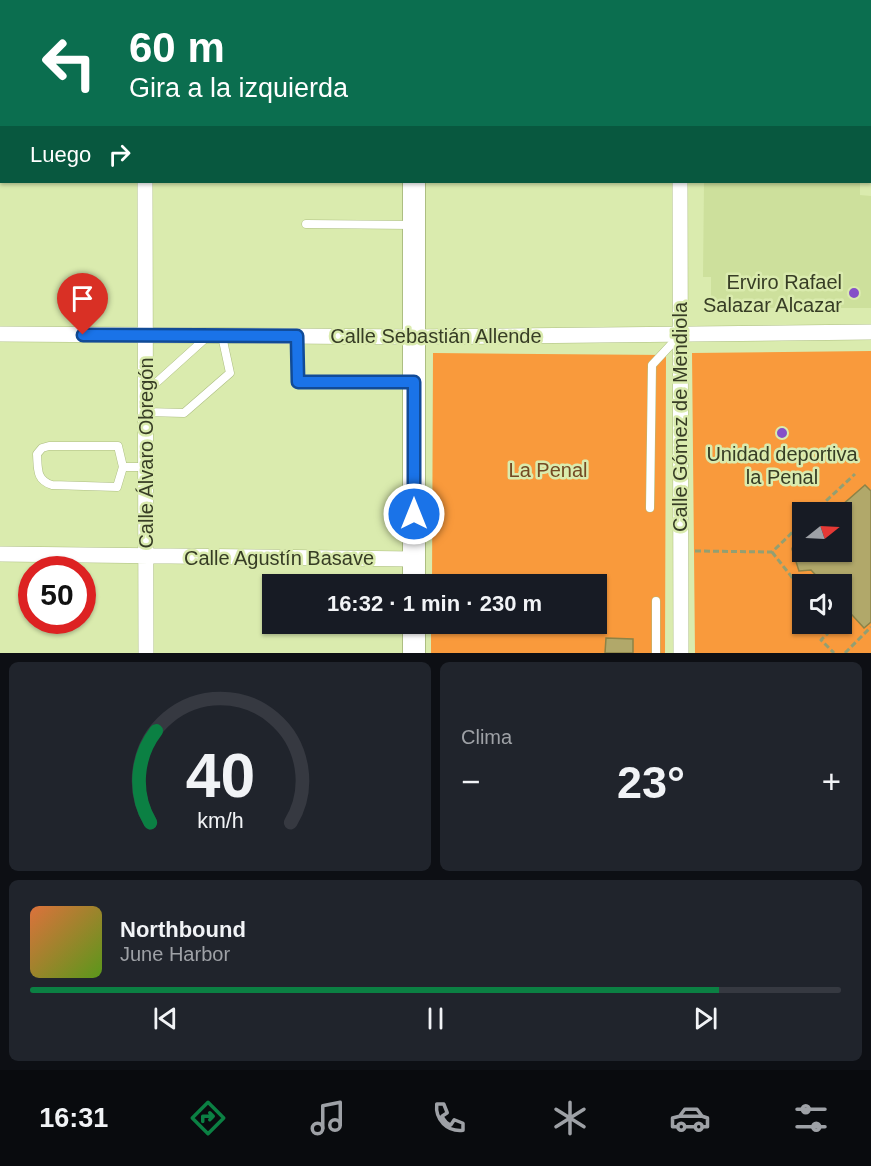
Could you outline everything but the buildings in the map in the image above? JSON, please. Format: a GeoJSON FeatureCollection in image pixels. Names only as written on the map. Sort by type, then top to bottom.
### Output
{"type":"FeatureCollection","features":[{"type":"Feature","properties":{"kind":"main road"},"geometry":{"type":"LineString","coordinates":[[414,183],[414,574]]}},
{"type":"Feature","properties":{"kind":"main road"},"geometry":{"type":"LineString","coordinates":[[414,634],[414,653]]}},
{"type":"Feature","properties":{"kind":"street","name":"Calle Álvaro Obregón"},"geometry":{"type":"LineString","coordinates":[[145,183],[146,653]]}},
{"type":"Feature","properties":{"kind":"street","name":"Calle Gómez de Mendiola"},"geometry":{"type":"LineString","coordinates":[[680,183],[681,653]]}},
{"type":"Feature","properties":{"kind":"street","name":"Calle Sebastián Allende"},"geometry":{"type":"LineString","coordinates":[[0,334],[414,337],[871,332]]}},
{"type":"Feature","properties":{"kind":"street","name":"Calle Agustín Basave"},"geometry":{"type":"LineString","coordinates":[[0,554],[414,559]]}},
{"type":"Feature","properties":{"kind":"lane"},"geometry":{"type":"LineString","coordinates":[[306,225],[414,225]]}},
{"type":"Feature","properties":{"kind":"lane"},"geometry":{"type":"LineString","coordinates":[[650,508],[652,365],[680,334]]}},
{"type":"Feature","properties":{"kind":"lane"},"geometry":{"type":"LineString","coordinates":[[146,392],[215,336],[230,372],[184,414],[146,412]]}},
{"type":"Feature","properties":{"kind":"lane"},"geometry":{"type":"LineString","coordinates":[[297,336],[298,382],[414,382]]}},
{"type":"Feature","properties":{"kind":"lane"},"geometry":{"type":"LineString","coordinates":[[49,446],[118,446],[123,467],[117,487],[52,485],[43,482],[38,474],[37,454],[42,448],[49,446]]}},
{"type":"Feature","properties":{"kind":"lane"},"geometry":{"type":"LineString","coordinates":[[123,467],[146,468]]}},
{"type":"Feature","properties":{"kind":"lane"},"geometry":{"type":"LineString","coordinates":[[656,653],[657,601]]}},
{"type":"Feature","properties":{"kind":"path"},"geometry":{"type":"LineString","coordinates":[[825,502],[855,474]]}},
{"type":"Feature","properties":{"kind":"path"},"geometry":{"type":"LineString","coordinates":[[681,551],[772,552],[792,533]]}},
{"type":"Feature","properties":{"kind":"path"},"geometry":{"type":"LineString","coordinates":[[772,552],[792,577]]}},
{"type":"Feature","properties":{"kind":"path"},"geometry":{"type":"LineString","coordinates":[[845,653],[871,627]]}},
{"type":"Feature","properties":{"kind":"path"},"geometry":{"type":"LineString","coordinates":[[827,634],[821,640],[834,653]]}},
{"type":"Feature","properties":{"kind":"shaded area"},"geometry":{"type":"Polygon","coordinates":[[[704,183],[860,183],[860,195],[871,196],[871,308],[711,308],[711,277],[703,277],[704,183]]]}},
{"type":"Feature","properties":{"kind":"green space","name":"Unidad deportiva la Penal"},"geometry":{"type":"Polygon","coordinates":[[[871,351],[871,653],[695,653],[692,353],[871,351]]]}},
{"type":"Feature","properties":{"kind":"green space","name":"La Penal"},"geometry":{"type":"Polygon","coordinates":[[[433,353],[666,355],[665,653],[431,653],[431,634],[607,634],[607,574],[432,574],[433,353]]]}},
{"type":"Feature","properties":{"kind":"place","name":"Erviro Rafael Salazar Alcazar"},"geometry":{"type":"Point","coordinates":[854,293]}},
{"type":"Feature","properties":{"kind":"place","name":"Unidad deportiva la Penal"},"geometry":{"type":"Point","coordinates":[782,433]}},
{"type":"Feature","properties":{"kind":"route"},"geometry":{"type":"LineString","coordinates":[[83,335],[297,336],[298,382],[414,382],[414,514]]}}]}
